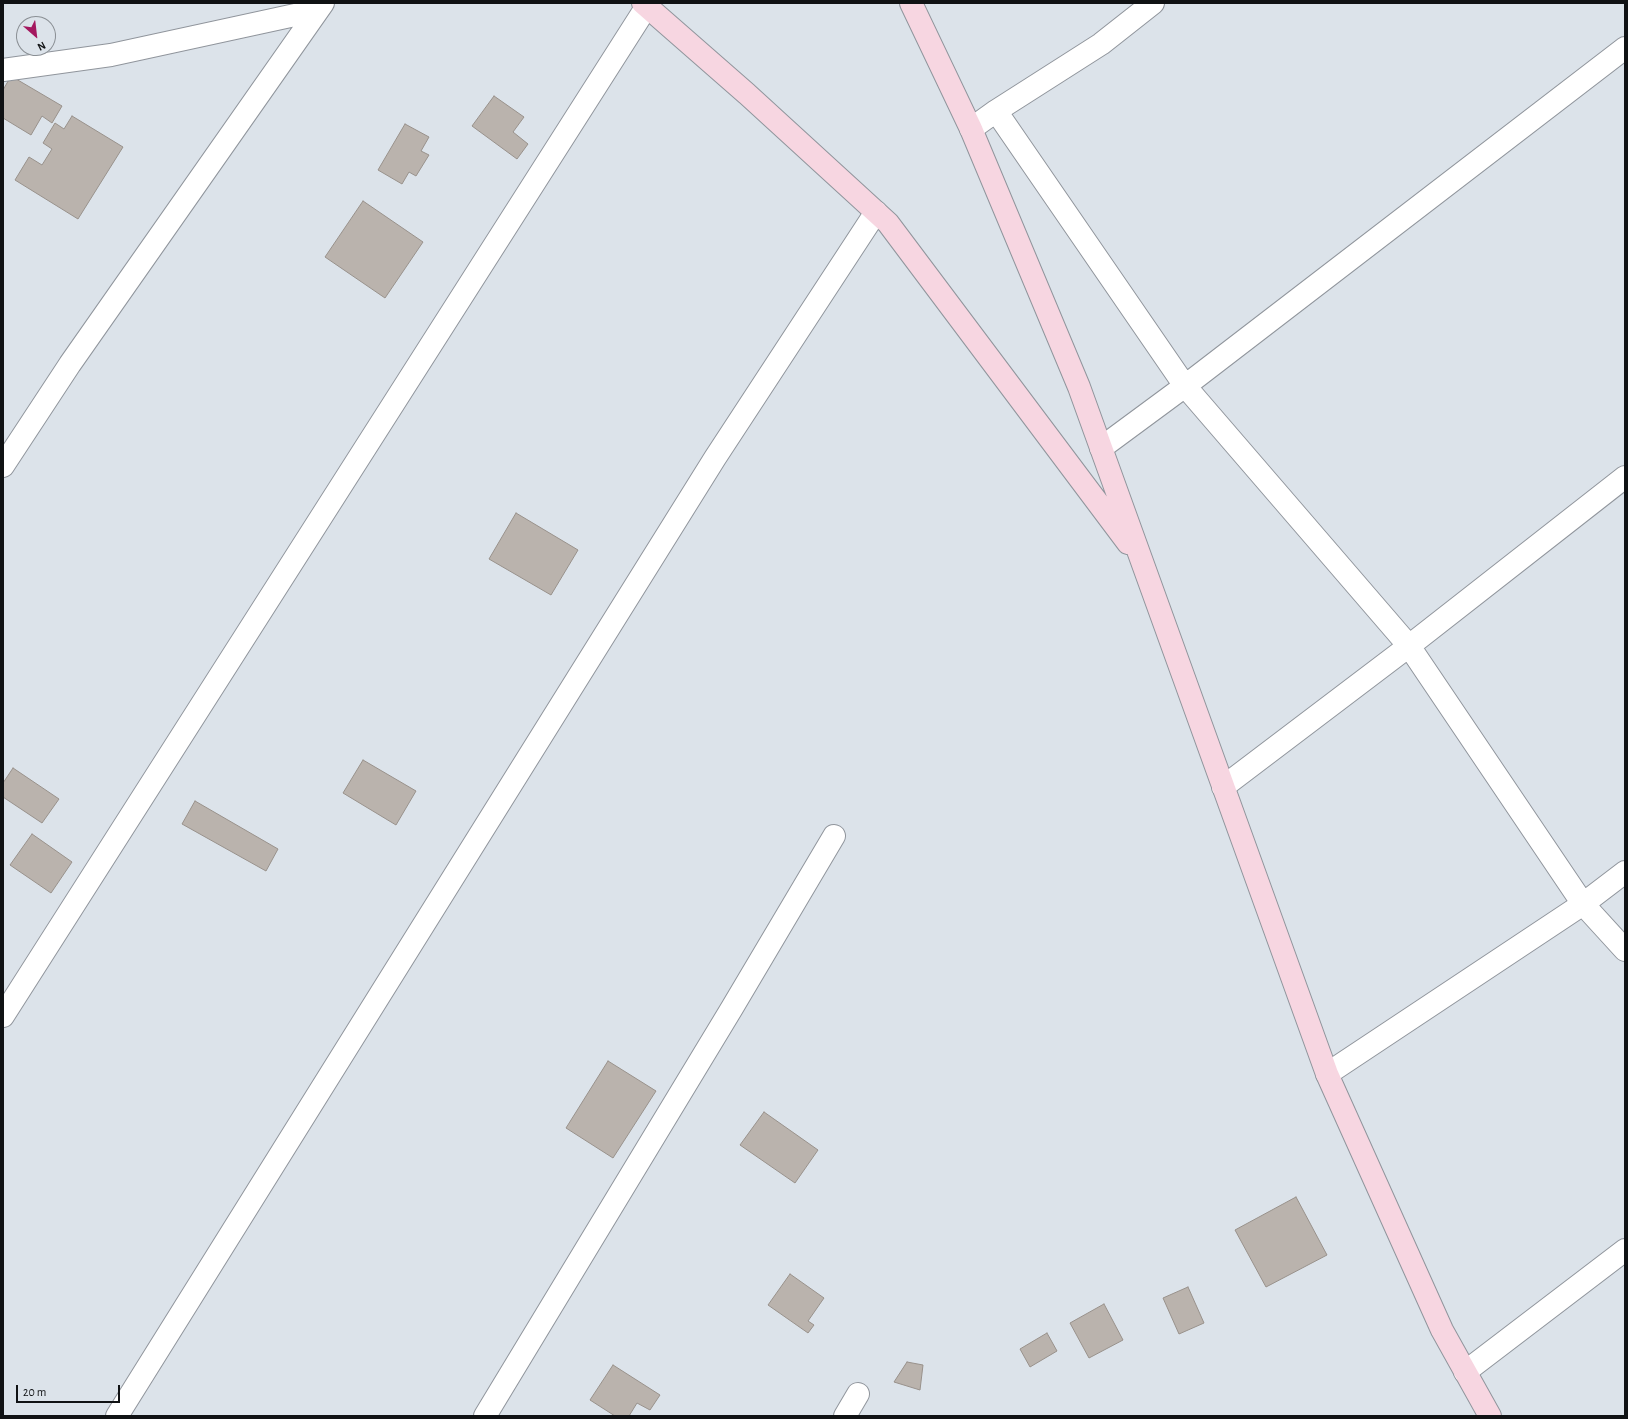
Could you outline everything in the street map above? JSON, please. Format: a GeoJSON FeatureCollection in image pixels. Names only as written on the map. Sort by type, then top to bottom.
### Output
{"type":"FeatureCollection","features":[{"type":"Feature","properties":{"kind":"main road"},"geometry":{"type":"LineString","coordinates":[[911,3],[971,129],[1079,387],[1327,1074],[1442,1330],[1490,1416]]}},
{"type":"Feature","properties":{"kind":"main road"},"geometry":{"type":"LineString","coordinates":[[645,4],[747,94],[888,223],[1141,560]]}},
{"type":"Feature","properties":{"kind":"street"},"geometry":{"type":"LineString","coordinates":[[971,129],[996,111],[1101,44],[1153,3]]}},
{"type":"Feature","properties":{"kind":"street"},"geometry":{"type":"LineString","coordinates":[[3,1016],[645,4]]}},
{"type":"Feature","properties":{"kind":"street"},"geometry":{"type":"LineString","coordinates":[[3,70],[111,55],[321,6]]}},
{"type":"Feature","properties":{"kind":"street"},"geometry":{"type":"LineString","coordinates":[[3,466],[70,364],[321,6]]}},
{"type":"Feature","properties":{"kind":"street"},"geometry":{"type":"LineString","coordinates":[[1101,448],[1185,386],[1625,48]]}},
{"type":"Feature","properties":{"kind":"street"},"geometry":{"type":"LineString","coordinates":[[996,111],[1185,386],[1409,646],[1583,904],[1625,950]]}},
{"type":"Feature","properties":{"kind":"street"},"geometry":{"type":"LineString","coordinates":[[117,1416],[711,464],[876,212]]}},
{"type":"Feature","properties":{"kind":"street"},"geometry":{"type":"LineString","coordinates":[[1223,787],[1409,646],[1625,477]]}},
{"type":"Feature","properties":{"kind":"street"},"geometry":{"type":"LineString","coordinates":[[485,1416],[732,1008],[834,836]]}},
{"type":"Feature","properties":{"kind":"street"},"geometry":{"type":"LineString","coordinates":[[1327,1074],[1583,904],[1625,872]]}},
{"type":"Feature","properties":{"kind":"street"},"geometry":{"type":"LineString","coordinates":[[1465,1372],[1625,1250]]}},
{"type":"Feature","properties":{"kind":"street"},"geometry":{"type":"LineString","coordinates":[[845,1416],[858,1394]]}},
{"type":"Feature","properties":{"kind":"building"},"geometry":{"type":"Polygon","coordinates":[[[11,76],[62,106],[52,123],[42,116],[31,135],[3,118],[3,90],[11,76]]]}},
{"type":"Feature","properties":{"kind":"building"},"geometry":{"type":"Polygon","coordinates":[[[494,96],[524,117],[513,132],[528,144],[517,159],[472,126],[494,96]]]}},
{"type":"Feature","properties":{"kind":"building"},"geometry":{"type":"Polygon","coordinates":[[[72,116],[123,147],[78,219],[15,180],[29,157],[42,165],[52,149],[43,143],[55,123],[64,129],[72,116]]]}},
{"type":"Feature","properties":{"kind":"building"},"geometry":{"type":"Polygon","coordinates":[[[405,124],[429,137],[421,151],[429,155],[416,176],[409,172],[402,184],[378,170],[405,124]]]}},
{"type":"Feature","properties":{"kind":"building"},"geometry":{"type":"Polygon","coordinates":[[[363,201],[423,242],[385,298],[325,257],[363,201]]]}},
{"type":"Feature","properties":{"kind":"building"},"geometry":{"type":"Polygon","coordinates":[[[516,513],[578,550],[551,595],[489,559],[516,513]]]}},
{"type":"Feature","properties":{"kind":"building"},"geometry":{"type":"Polygon","coordinates":[[[363,760],[416,791],[396,825],[343,793],[363,760]]]}},
{"type":"Feature","properties":{"kind":"building"},"geometry":{"type":"Polygon","coordinates":[[[13,768],[59,799],[42,823],[3,797],[3,783],[13,768]]]}},
{"type":"Feature","properties":{"kind":"building"},"geometry":{"type":"Polygon","coordinates":[[[195,801],[278,849],[266,871],[182,824],[195,801]]]}},
{"type":"Feature","properties":{"kind":"building"},"geometry":{"type":"Polygon","coordinates":[[[32,834],[72,862],[51,893],[10,865],[32,834]]]}},
{"type":"Feature","properties":{"kind":"building"},"geometry":{"type":"Polygon","coordinates":[[[608,1061],[656,1091],[613,1158],[566,1128],[608,1061]]]}},
{"type":"Feature","properties":{"kind":"building"},"geometry":{"type":"Polygon","coordinates":[[[764,1112],[818,1150],[795,1183],[740,1145],[764,1112]]]}},
{"type":"Feature","properties":{"kind":"building"},"geometry":{"type":"Polygon","coordinates":[[[1296,1197],[1327,1255],[1266,1287],[1235,1230],[1296,1197]]]}},
{"type":"Feature","properties":{"kind":"building"},"geometry":{"type":"Polygon","coordinates":[[[790,1274],[824,1298],[808,1321],[814,1325],[808,1333],[768,1305],[790,1274]]]}},
{"type":"Feature","properties":{"kind":"building"},"geometry":{"type":"Polygon","coordinates":[[[1188,1287],[1204,1323],[1179,1334],[1163,1298],[1188,1287]]]}},
{"type":"Feature","properties":{"kind":"building"},"geometry":{"type":"Polygon","coordinates":[[[1104,1304],[1123,1340],[1089,1358],[1070,1323],[1104,1304]]]}},
{"type":"Feature","properties":{"kind":"building"},"geometry":{"type":"Polygon","coordinates":[[[1047,1333],[1057,1351],[1030,1367],[1020,1349],[1047,1333]]]}},
{"type":"Feature","properties":{"kind":"building"},"geometry":{"type":"Polygon","coordinates":[[[907,1362],[923,1365],[920,1390],[894,1382],[907,1362]]]}},
{"type":"Feature","properties":{"kind":"building"},"geometry":{"type":"Polygon","coordinates":[[[613,1365],[660,1395],[650,1410],[637,1403],[629,1416],[615,1416],[590,1400],[613,1365]]]}}]}
